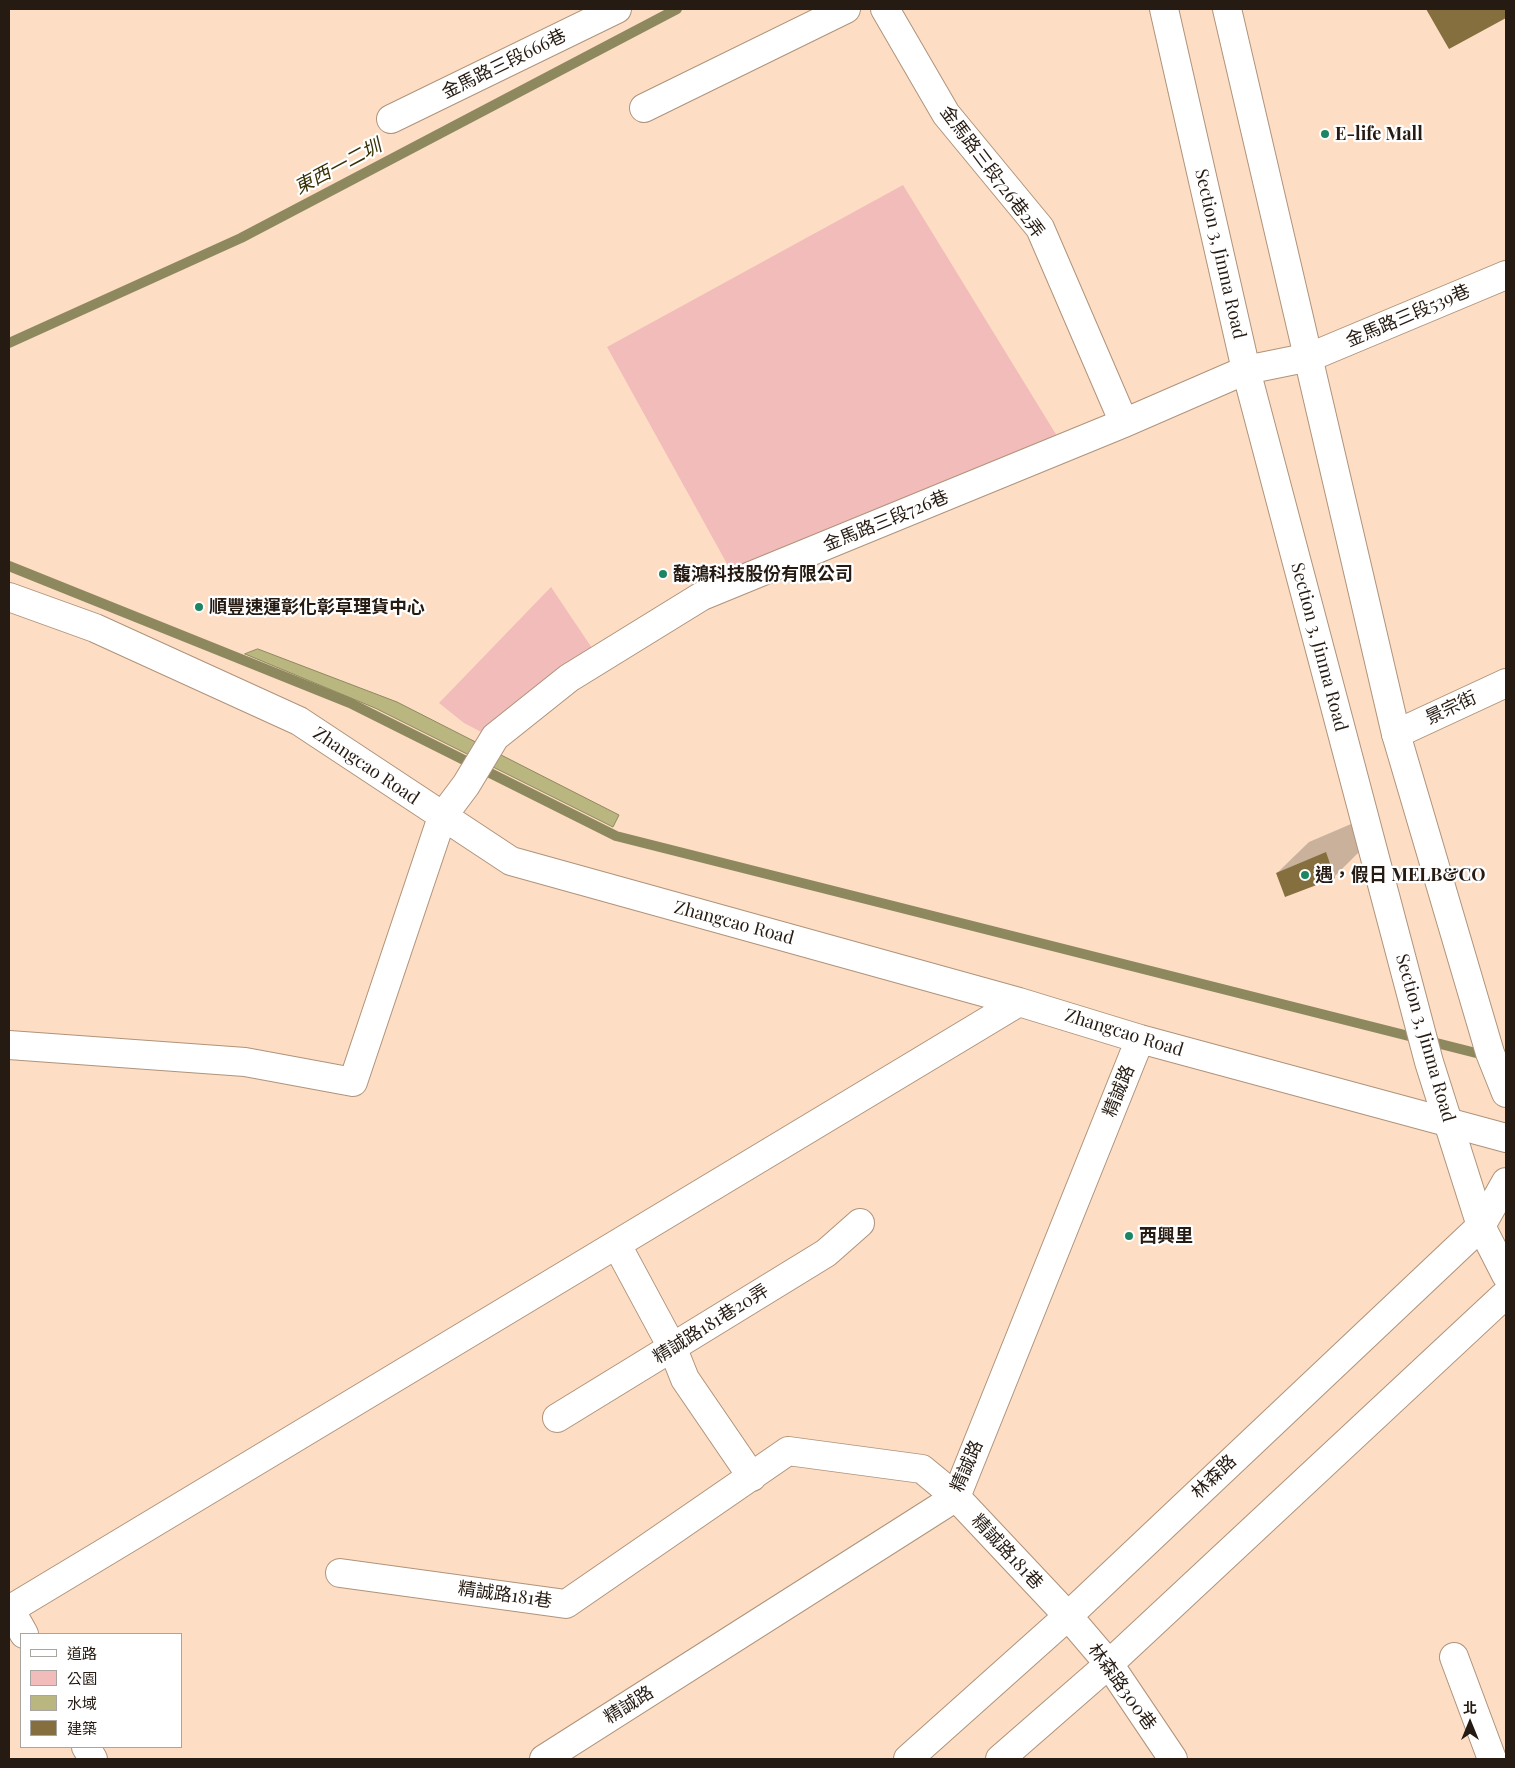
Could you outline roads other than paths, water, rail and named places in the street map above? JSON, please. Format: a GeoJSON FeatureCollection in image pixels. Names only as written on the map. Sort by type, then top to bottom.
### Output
{"type":"FeatureCollection","features":[{"type":"Feature","properties":{"kind":"street","name":"金馬路三段666巷"},"geometry":{"type":"LineString","coordinates":[[391,119],[617,9]]}},
{"type":"Feature","properties":{"kind":"street"},"geometry":{"type":"LineString","coordinates":[[644,108],[846,9]]}},
{"type":"Feature","properties":{"kind":"street","name":"金馬路三段726巷2弄"},"geometry":{"type":"LineString","coordinates":[[885,9],[946,114],[1040,228],[1124,423]]}},
{"type":"Feature","properties":{"kind":"street","name":"Section 3, Jinma Road"},"geometry":{"type":"LineString","coordinates":[[1164,9],[1246,370],[1427,1052],[1481,1226],[1506,1275]]}},
{"type":"Feature","properties":{"kind":"street"},"geometry":{"type":"LineString","coordinates":[[1227,9],[1310,357],[1396,734],[1491,1056],[1506,1093]]}},
{"type":"Feature","properties":{"kind":"street","name":"金馬路三段539巷"},"geometry":{"type":"LineString","coordinates":[[1310,357],[1506,275]]}},
{"type":"Feature","properties":{"kind":"street","name":"金馬路三段726巷"},"geometry":{"type":"LineString","coordinates":[[9,1045],[245,1062],[353,1082],[442,817],[466,785],[495,737],[569,678],[702,596],[1124,423],[1246,370],[1310,357]]}},
{"type":"Feature","properties":{"kind":"street","name":"Zhangcao Road"},"geometry":{"type":"LineString","coordinates":[[9,597],[95,628],[298,721],[511,861],[1020,1002],[1140,1039],[1506,1138]]}},
{"type":"Feature","properties":{"kind":"street","name":"景宗街"},"geometry":{"type":"LineString","coordinates":[[1396,734],[1506,683]]}},
{"type":"Feature","properties":{"kind":"street"},"geometry":{"type":"LineString","coordinates":[[23,1633],[9,1610],[1020,1002]]}},
{"type":"Feature","properties":{"kind":"street","name":"精誠路"},"geometry":{"type":"LineString","coordinates":[[544,1759],[956,1497],[1140,1039]]}},
{"type":"Feature","properties":{"kind":"street","name":"林森路"},"geometry":{"type":"LineString","coordinates":[[908,1759],[1068,1616],[1481,1226],[1506,1182]]}},
{"type":"Feature","properties":{"kind":"street","name":"精誠路181巷20弄"},"geometry":{"type":"LineString","coordinates":[[556,1418],[672,1349],[826,1253],[860,1222]]}},
{"type":"Feature","properties":{"kind":"street"},"geometry":{"type":"LineString","coordinates":[[617,1245],[672,1349],[685,1379],[752,1477]]}},
{"type":"Feature","properties":{"kind":"street"},"geometry":{"type":"LineString","coordinates":[[1000,1759],[1109,1664],[1506,1294]]}},
{"type":"Feature","properties":{"kind":"street","name":"精誠路181巷"},"geometry":{"type":"LineString","coordinates":[[340,1572],[566,1604],[788,1451],[922,1469],[956,1497],[1068,1616]]}},
{"type":"Feature","properties":{"kind":"street","name":"林森路300巷"},"geometry":{"type":"LineString","coordinates":[[1068,1616],[1109,1664],[1173,1759]]}},
{"type":"Feature","properties":{"kind":"street"},"geometry":{"type":"LineString","coordinates":[[1454,1657],[1492,1759]]}},
{"type":"Feature","properties":{"kind":"street"},"geometry":{"type":"LineString","coordinates":[[87,1748],[93,1759]]}},
{"type":"Feature","properties":{"kind":"water"},"geometry":{"type":"Polygon","coordinates":[[[258,649],[397,702],[619,815],[613,827],[375,708],[245,654],[258,649]]]}},
{"type":"Feature","properties":{"kind":"waterway","name":"東西一二圳"},"geometry":{"type":"LineString","coordinates":[[9,343],[241,238],[677,9]]}},
{"type":"Feature","properties":{"kind":"waterway"},"geometry":{"type":"LineString","coordinates":[[9,566],[350,703],[616,836],[1488,1056]]}},
{"type":"Feature","properties":{"kind":"place","name":"E-life Mall"},"geometry":{"type":"Point","coordinates":[1325,134]}},
{"type":"Feature","properties":{"kind":"place","name":"馥鴻科技股份有限公司"},"geometry":{"type":"Point","coordinates":[663,574]}},
{"type":"Feature","properties":{"kind":"place","name":"順豐速運彰化彰草理貨中心"},"geometry":{"type":"Point","coordinates":[199,607]}},
{"type":"Feature","properties":{"kind":"place","name":"遇，假日 MELB&CO"},"geometry":{"type":"Point","coordinates":[1305,875]}},
{"type":"Feature","properties":{"kind":"place","name":"西興里"},"geometry":{"type":"Point","coordinates":[1129,1236]}}]}
